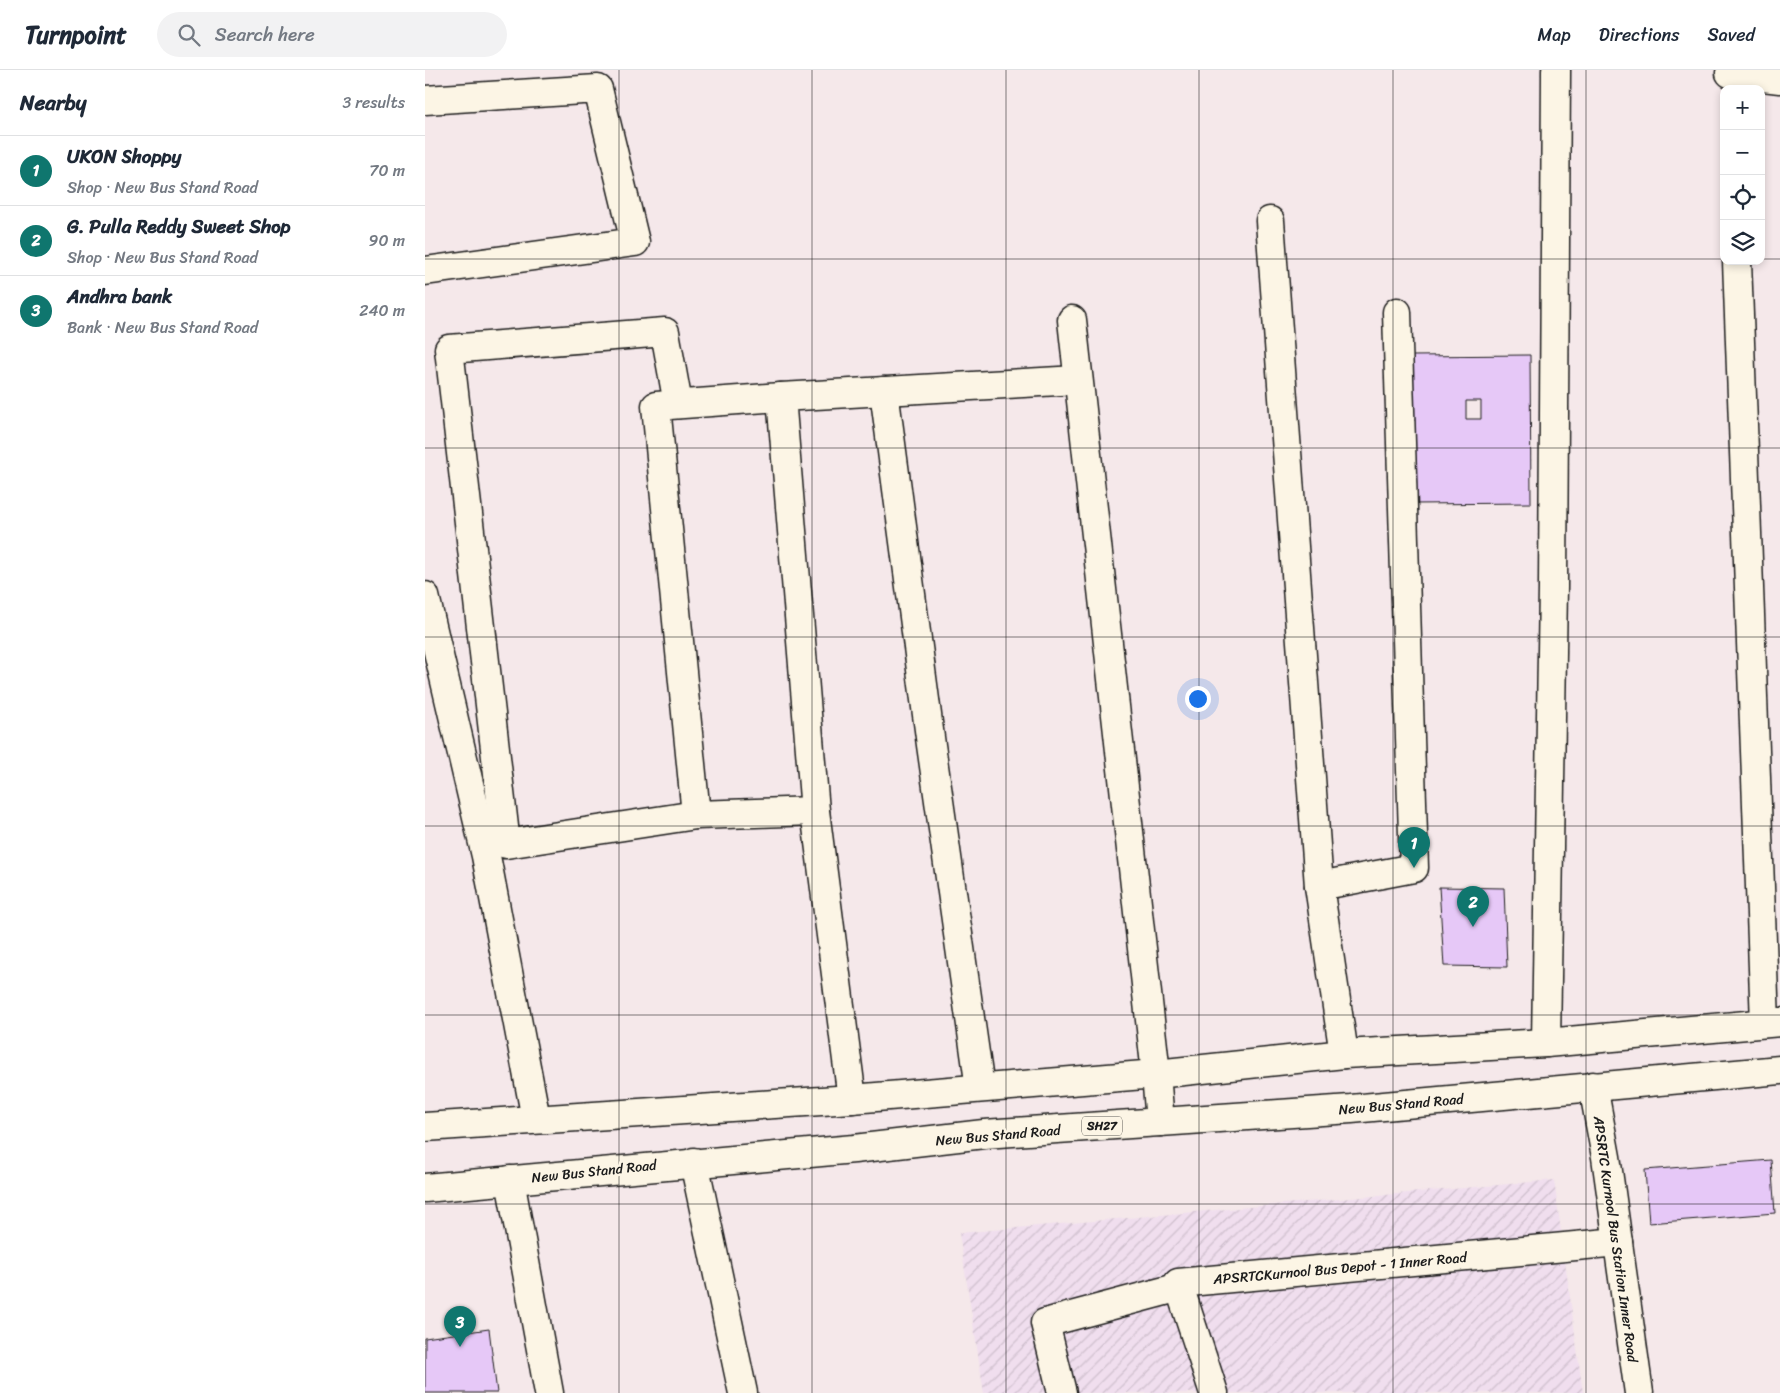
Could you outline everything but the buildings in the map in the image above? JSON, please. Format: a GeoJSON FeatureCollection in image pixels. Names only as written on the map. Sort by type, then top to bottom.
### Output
{"type":"FeatureCollection","features":[{"type":"Feature","properties":{"kind":"street"},"geometry":{"type":"LineString","coordinates":[[1546,1043],[1553,577],[1556,70]]}},
{"type":"Feature","properties":{"kind":"street"},"geometry":{"type":"LineString","coordinates":[[1730,77],[1780,79]]}},
{"type":"Feature","properties":{"kind":"street"},"geometry":{"type":"LineString","coordinates":[[425,100],[598,89],[635,242],[425,271]]}},
{"type":"Feature","properties":{"kind":"street"},"geometry":{"type":"LineString","coordinates":[[1270,221],[1319,886],[1344,1054]]}},
{"type":"Feature","properties":{"kind":"street"},"geometry":{"type":"LineString","coordinates":[[425,1127],[852,1099],[1156,1074],[1344,1054],[1546,1043],[1773,1022],[1737,265]]}},
{"type":"Feature","properties":{"kind":"street"},"geometry":{"type":"LineString","coordinates":[[1319,886],[1414,868],[1397,312]]}},
{"type":"Feature","properties":{"kind":"street"},"geometry":{"type":"LineString","coordinates":[[1072,320],[1077,380],[1160,1122]]}},
{"type":"Feature","properties":{"kind":"street"},"geometry":{"type":"LineString","coordinates":[[678,404],[665,332],[449,349],[506,844],[696,815],[815,811]]}},
{"type":"Feature","properties":{"kind":"street"},"geometry":{"type":"LineString","coordinates":[[696,815],[656,406],[1077,380]]}},
{"type":"Feature","properties":{"kind":"street"},"geometry":{"type":"LineString","coordinates":[[884,391],[931,745],[980,1088]]}},
{"type":"Feature","properties":{"kind":"street"},"geometry":{"type":"LineString","coordinates":[[781,397],[815,811],[852,1099]]}},
{"type":"Feature","properties":{"kind":"street"},"geometry":{"type":"LineString","coordinates":[[425,596],[486,856],[536,1119]]}},
{"type":"Feature","properties":{"kind":"street","name":"New Bus Stand Road"},"geometry":{"type":"LineString","coordinates":[[425,1188],[694,1162],[854,1149],[984,1134],[1351,1109],[1780,1070]]}},
{"type":"Feature","properties":{"kind":"street","name":"APSRTC Kurnool Bus Station Inner Road"},"geometry":{"type":"LineString","coordinates":[[1593,1086],[1618,1242],[1639,1393]]}},
{"type":"Feature","properties":{"kind":"street"},"geometry":{"type":"LineString","coordinates":[[694,1162],[743,1393]]}},
{"type":"Feature","properties":{"kind":"street"},"geometry":{"type":"LineString","coordinates":[[511,1180],[549,1393]]}},
{"type":"Feature","properties":{"kind":"street","name":"APSRTCKurnool Bus Depot - 1 Inner Road"},"geometry":{"type":"LineString","coordinates":[[1180,1287],[1178,1283],[1618,1242]]}},
{"type":"Feature","properties":{"kind":"street"},"geometry":{"type":"LineString","coordinates":[[1062,1393],[1045,1323],[1180,1287],[1214,1393]]}},
{"type":"Feature","properties":{"kind":"shaded area"},"geometry":{"type":"Polygon","coordinates":[[[1554,1180],[1583,1393],[984,1393],[959,1233],[1554,1180]]]}},
{"type":"Feature","properties":{"kind":"place","name":"UKON Shoppy"},"geometry":{"type":"Point","coordinates":[1414,868]}},
{"type":"Feature","properties":{"kind":"place","name":"G. Pulla Reddy Sweet Shop"},"geometry":{"type":"Point","coordinates":[1473,927]}},
{"type":"Feature","properties":{"kind":"place","name":"Andhra bank"},"geometry":{"type":"Point","coordinates":[460,1347]}}]}
